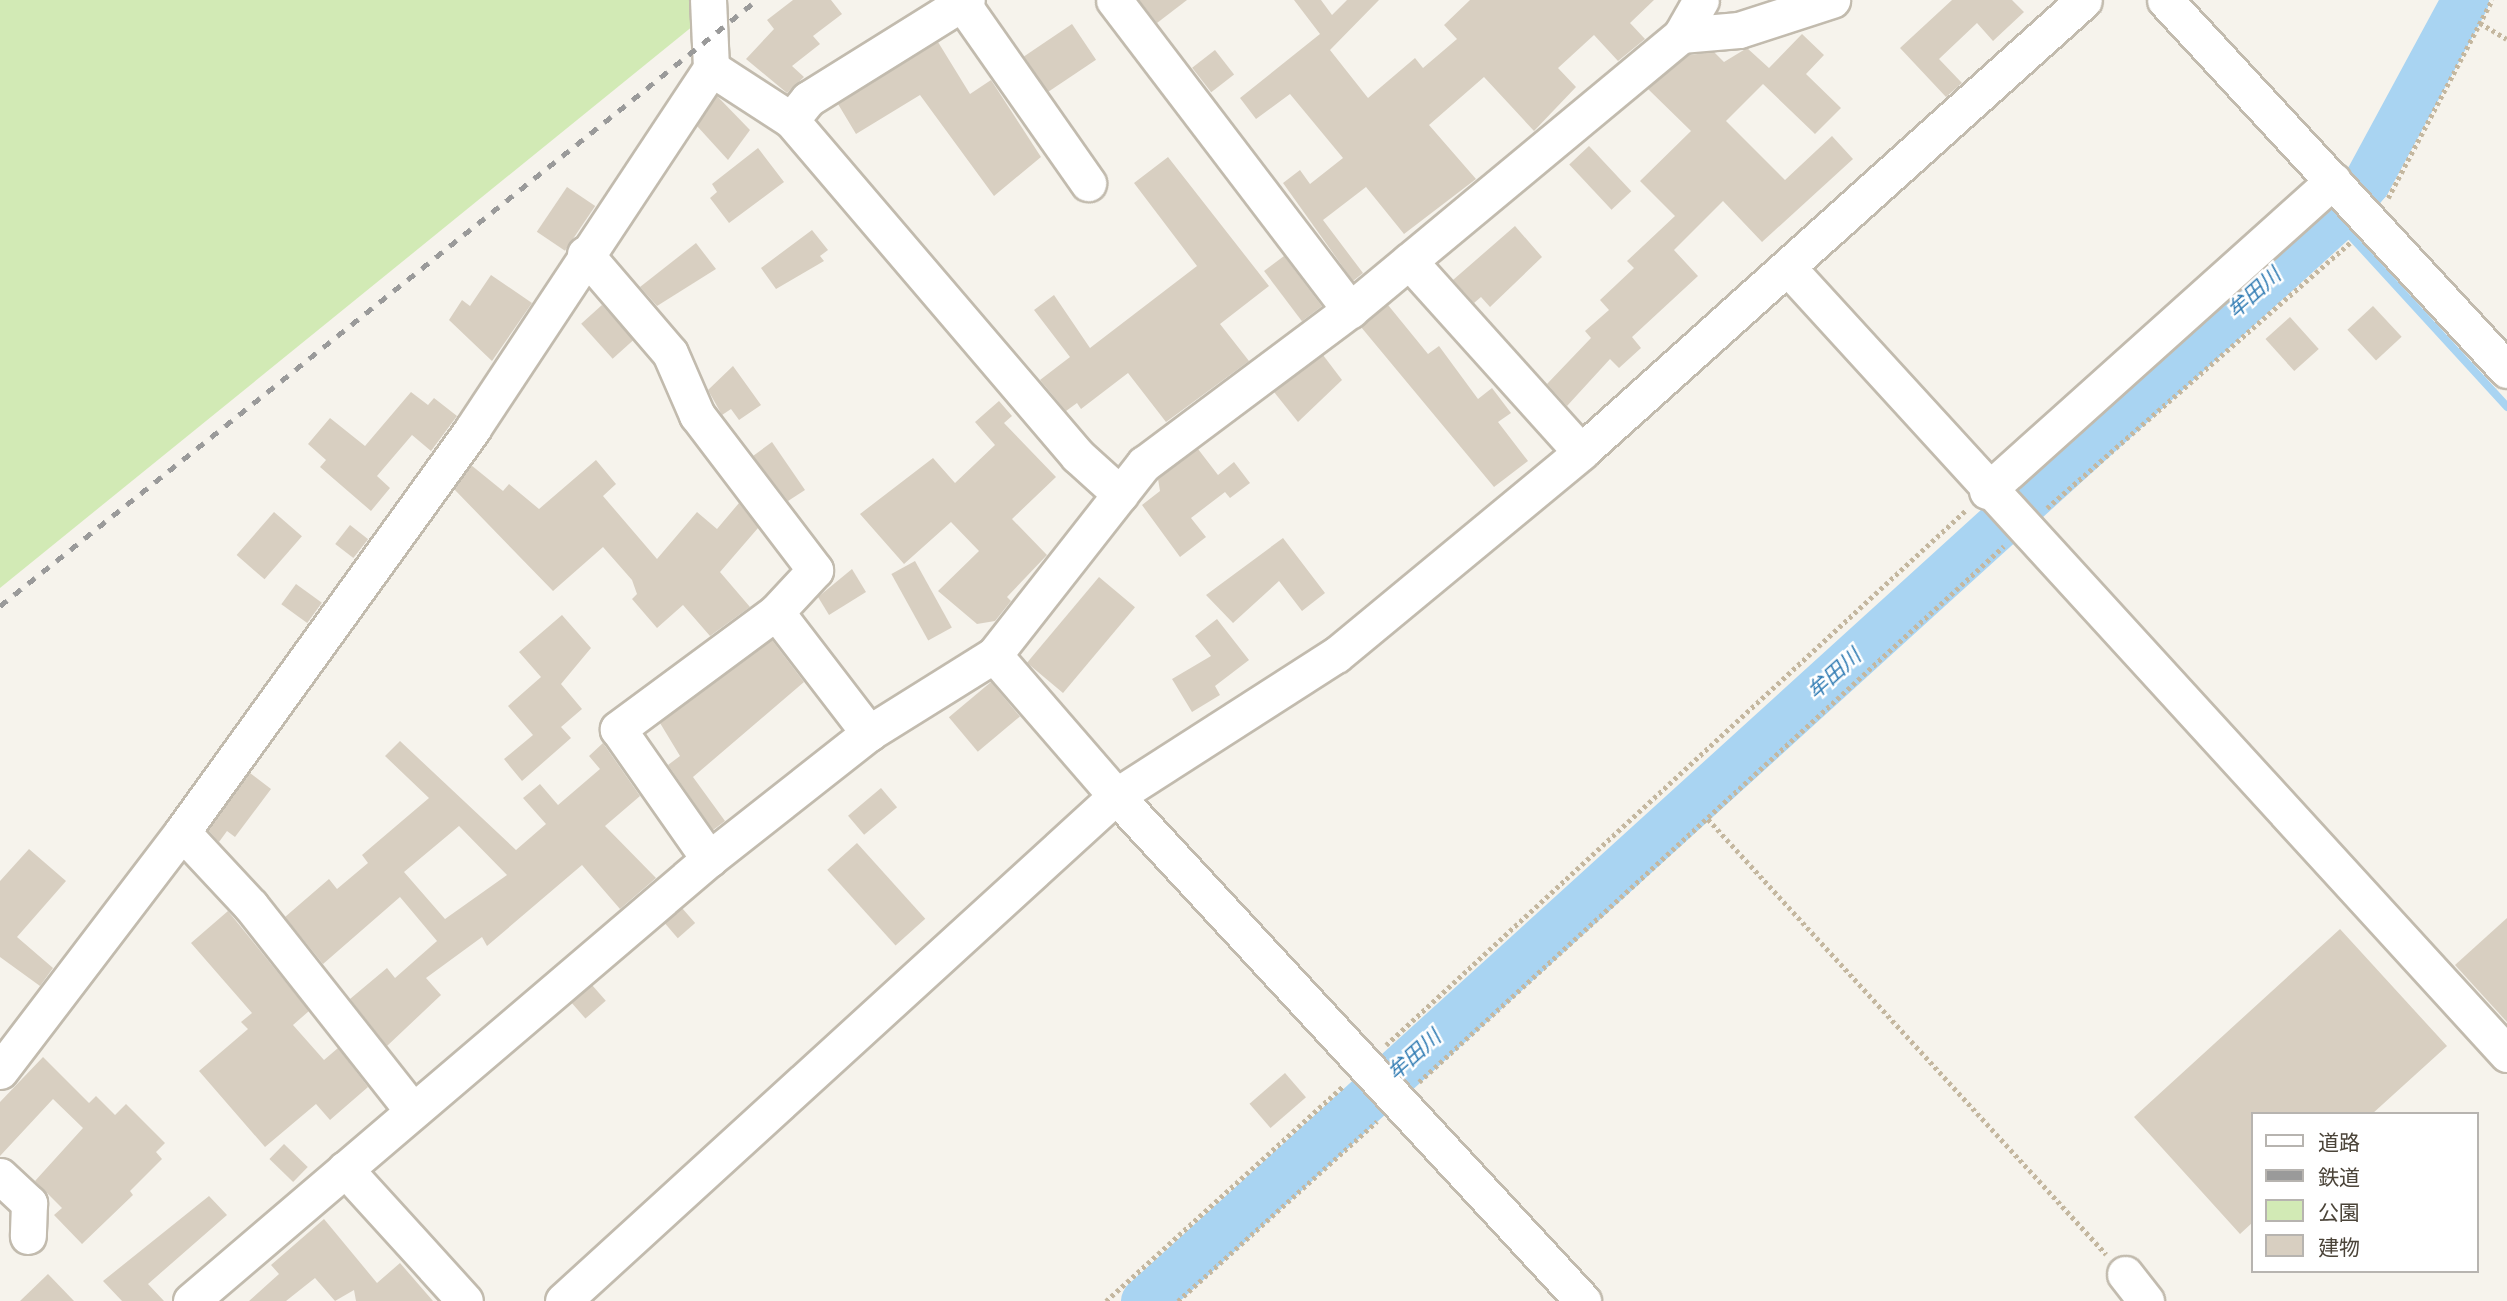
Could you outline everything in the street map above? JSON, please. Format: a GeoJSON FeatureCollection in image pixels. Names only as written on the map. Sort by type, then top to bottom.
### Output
{"type":"FeatureCollection","features":[{"type":"Feature","properties":{"kind":"street"},"geometry":{"type":"LineString","coordinates":[[0,1071],[182,832],[473,428],[585,254],[711,68],[708,0]]}},
{"type":"Feature","properties":{"kind":"street"},"geometry":{"type":"LineString","coordinates":[[1114,0],[1350,310]]}},
{"type":"Feature","properties":{"kind":"street"},"geometry":{"type":"LineString","coordinates":[[200,1298],[345,1169],[709,859],[869,733],[994,655],[1144,464],[1350,310],[1409,261],[1681,34],[1701,0]]}},
{"type":"Feature","properties":{"kind":"street"},"geometry":{"type":"LineString","coordinates":[[1681,34],[1739,30],[1832,0]]}},
{"type":"Feature","properties":{"kind":"street"},"geometry":{"type":"LineString","coordinates":[[563,1301],[1116,796],[1336,655],[1581,452],[1789,269],[2084,0]]}},
{"type":"Feature","properties":{"kind":"street"},"geometry":{"type":"LineString","coordinates":[[2165,0],[2507,370]]}},
{"type":"Feature","properties":{"kind":"street"},"geometry":{"type":"LineString","coordinates":[[791,120],[808,99],[964,2],[1088,183]]}},
{"type":"Feature","properties":{"kind":"street"},"geometry":{"type":"LineString","coordinates":[[711,68],[791,120],[1078,456],[1120,494]]}},
{"type":"Feature","properties":{"kind":"street"},"geometry":{"type":"LineString","coordinates":[[1990,494],[2335,183]]}},
{"type":"Feature","properties":{"kind":"street"},"geometry":{"type":"LineString","coordinates":[[585,254],[670,353],[697,415],[815,570],[776,612],[618,729],[709,859]]}},
{"type":"Feature","properties":{"kind":"street"},"geometry":{"type":"LineString","coordinates":[[1409,261],[1581,452]]}},
{"type":"Feature","properties":{"kind":"street"},"geometry":{"type":"LineString","coordinates":[[1789,269],[1990,494],[2507,1054]]}},
{"type":"Feature","properties":{"kind":"street"},"geometry":{"type":"LineString","coordinates":[[776,612],[869,733]]}},
{"type":"Feature","properties":{"kind":"street"},"geometry":{"type":"LineString","coordinates":[[994,655],[1116,796],[1583,1301]]}},
{"type":"Feature","properties":{"kind":"street"},"geometry":{"type":"LineString","coordinates":[[182,832],[251,906],[413,1111]]}},
{"type":"Feature","properties":{"kind":"street"},"geometry":{"type":"LineString","coordinates":[[345,1169],[465,1301]]}},
{"type":"Feature","properties":{"kind":"street"},"geometry":{"type":"LineString","coordinates":[[0,1176],[29,1203],[28,1236]]}},
{"type":"Feature","properties":{"kind":"street"},"geometry":{"type":"LineString","coordinates":[[2125,1274],[2146,1301]]}},
{"type":"Feature","properties":{"kind":"path"},"geometry":{"type":"LineString","coordinates":[[2368,220],[2492,0]]}},
{"type":"Feature","properties":{"kind":"path"},"geometry":{"type":"LineString","coordinates":[[2480,23],[2507,39]]}},
{"type":"Feature","properties":{"kind":"path"},"geometry":{"type":"LineString","coordinates":[[1178,1301],[1708,819],[2020,526],[2342,250]]}},
{"type":"Feature","properties":{"kind":"path"},"geometry":{"type":"LineString","coordinates":[[1106,1301],[1368,1067],[1990,494]]}},
{"type":"Feature","properties":{"kind":"path"},"geometry":{"type":"LineString","coordinates":[[1708,819],[2125,1274]]}},
{"type":"Feature","properties":{"kind":"green space"},"geometry":{"type":"Polygon","coordinates":[[[0,0],[725,0],[0,588],[0,0]]]}},
{"type":"Feature","properties":{"kind":"building"},"geometry":{"type":"Polygon","coordinates":[[[793,0],[831,0],[842,14],[813,36],[820,44],[792,66],[804,77],[787,93],[746,59],[774,29],[767,20],[793,0]]]}},
{"type":"Feature","properties":{"kind":"building"},"geometry":{"type":"Polygon","coordinates":[[[1139,0],[1187,0],[1157,23],[1139,0]]]}},
{"type":"Feature","properties":{"kind":"building"},"geometry":{"type":"Polygon","coordinates":[[[1294,0],[1321,0],[1332,15],[1347,0],[1379,0],[1330,50],[1368,98],[1415,58],[1423,68],[1457,39],[1444,25],[1470,0],[1654,0],[1630,23],[1645,39],[1618,61],[1594,35],[1558,68],[1576,87],[1534,131],[1484,77],[1429,125],[1476,179],[1404,234],[1366,187],[1323,220],[1363,273],[1353,281],[1283,183],[1300,170],[1310,184],[1343,158],[1290,94],[1256,119],[1240,98],[1320,34],[1294,0]]]}},
{"type":"Feature","properties":{"kind":"building"},"geometry":{"type":"Polygon","coordinates":[[[1952,0],[2012,0],[2024,12],[1993,41],[1977,23],[1939,59],[1962,83],[1946,97],[1900,48],[1952,0]]]}},
{"type":"Feature","properties":{"kind":"building"},"geometry":{"type":"Polygon","coordinates":[[[1072,24],[1096,60],[1048,92],[1024,56],[1072,24]]]}},
{"type":"Feature","properties":{"kind":"building"},"geometry":{"type":"Polygon","coordinates":[[[1802,34],[1824,55],[1806,74],[1841,108],[1815,134],[1763,84],[1726,121],[1785,180],[1832,136],[1853,159],[1762,242],[1723,201],[1674,250],[1698,276],[1632,337],[1641,348],[1619,368],[1610,359],[1567,406],[1547,384],[1591,338],[1585,331],[1609,310],[1600,300],[1634,268],[1627,261],[1675,216],[1640,181],[1691,131],[1648,89],[1689,55],[1714,52],[1724,62],[1747,48],[1769,68],[1802,34]]]}},
{"type":"Feature","properties":{"kind":"building"},"geometry":{"type":"Polygon","coordinates":[[[938,42],[970,94],[991,80],[1041,157],[994,196],[920,95],[856,134],[838,104],[938,42]]]}},
{"type":"Feature","properties":{"kind":"building"},"geometry":{"type":"Polygon","coordinates":[[[1215,50],[1234,74],[1211,92],[1192,68],[1215,50]]]}},
{"type":"Feature","properties":{"kind":"building"},"geometry":{"type":"Polygon","coordinates":[[[717,96],[750,130],[728,160],[697,126],[717,96]]]}},
{"type":"Feature","properties":{"kind":"building"},"geometry":{"type":"Polygon","coordinates":[[[1589,146],[1631,191],[1612,210],[1569,164],[1589,146]]]}},
{"type":"Feature","properties":{"kind":"building"},"geometry":{"type":"Polygon","coordinates":[[[758,148],[784,182],[729,223],[710,198],[717,192],[712,184],[758,148]]]}},
{"type":"Feature","properties":{"kind":"building"},"geometry":{"type":"Polygon","coordinates":[[[1168,157],[1269,286],[1220,324],[1249,361],[1166,422],[1128,373],[1081,409],[1077,403],[1066,411],[1040,380],[1070,357],[1034,310],[1054,295],[1090,348],[1197,266],[1134,183],[1168,157]]]}},
{"type":"Feature","properties":{"kind":"building"},"geometry":{"type":"Polygon","coordinates":[[[567,187],[595,206],[565,251],[537,232],[567,187]]]}},
{"type":"Feature","properties":{"kind":"building"},"geometry":{"type":"Polygon","coordinates":[[[1515,226],[1542,257],[1490,307],[1481,297],[1474,303],[1453,280],[1515,226]]]}},
{"type":"Feature","properties":{"kind":"building"},"geometry":{"type":"Polygon","coordinates":[[[812,230],[828,250],[820,256],[824,261],[776,289],[761,268],[812,230]]]}},
{"type":"Feature","properties":{"kind":"building"},"geometry":{"type":"Polygon","coordinates":[[[696,243],[716,269],[657,306],[640,287],[696,243]]]}},
{"type":"Feature","properties":{"kind":"building"},"geometry":{"type":"Polygon","coordinates":[[[1284,256],[1322,306],[1302,321],[1264,271],[1284,256]]]}},
{"type":"Feature","properties":{"kind":"building"},"geometry":{"type":"Polygon","coordinates":[[[491,275],[532,303],[492,361],[449,320],[462,300],[470,306],[491,275]]]}},
{"type":"Feature","properties":{"kind":"building"},"geometry":{"type":"Polygon","coordinates":[[[602,305],[633,340],[613,359],[581,324],[602,305]]]}},
{"type":"Feature","properties":{"kind":"building"},"geometry":{"type":"Polygon","coordinates":[[[1388,305],[1428,354],[1439,346],[1478,399],[1492,388],[1511,413],[1498,422],[1528,461],[1494,487],[1361,327],[1388,305]]]}},
{"type":"Feature","properties":{"kind":"building"},"geometry":{"type":"Polygon","coordinates":[[[2373,306],[2402,337],[2376,361],[2347,330],[2373,306]]]}},
{"type":"Feature","properties":{"kind":"building"},"geometry":{"type":"Polygon","coordinates":[[[2290,317],[2319,349],[2294,371],[2265,339],[2290,317]]]}},
{"type":"Feature","properties":{"kind":"building"},"geometry":{"type":"Polygon","coordinates":[[[1323,355],[1342,380],[1298,422],[1274,392],[1323,355]]]}},
{"type":"Feature","properties":{"kind":"building"},"geometry":{"type":"Polygon","coordinates":[[[733,366],[761,405],[739,420],[731,409],[722,415],[708,390],[733,366]]]}},
{"type":"Feature","properties":{"kind":"building"},"geometry":{"type":"Polygon","coordinates":[[[411,392],[428,405],[434,398],[457,416],[431,451],[412,435],[377,476],[390,488],[371,511],[320,467],[326,460],[308,444],[330,418],[365,446],[411,392]]]}},
{"type":"Feature","properties":{"kind":"building"},"geometry":{"type":"Polygon","coordinates":[[[999,401],[1012,416],[1004,423],[1056,477],[1012,519],[1047,555],[1007,597],[1011,601],[995,621],[977,624],[938,591],[979,551],[951,522],[904,564],[860,514],[933,458],[955,483],[995,445],[975,422],[999,401]]]}},
{"type":"Feature","properties":{"kind":"building"},"geometry":{"type":"Polygon","coordinates":[[[772,442],[805,490],[788,501],[753,456],[772,442]]]}},
{"type":"Feature","properties":{"kind":"building"},"geometry":{"type":"Polygon","coordinates":[[[1198,449],[1218,475],[1234,462],[1250,483],[1230,498],[1225,492],[1191,518],[1206,537],[1180,557],[1142,505],[1160,491],[1158,479],[1198,449]]]}},
{"type":"Feature","properties":{"kind":"building"},"geometry":{"type":"Polygon","coordinates":[[[596,460],[616,484],[603,496],[657,559],[697,512],[717,529],[739,503],[758,528],[720,572],[750,607],[710,636],[683,605],[657,628],[632,599],[637,594],[632,580],[603,547],[553,591],[454,489],[471,465],[503,491],[509,484],[539,509],[596,460]]]}},
{"type":"Feature","properties":{"kind":"building"},"geometry":{"type":"Polygon","coordinates":[[[274,512],[302,536],[265,579],[237,555],[274,512]]]}},
{"type":"Feature","properties":{"kind":"building"},"geometry":{"type":"Polygon","coordinates":[[[350,525],[368,539],[353,558],[335,544],[350,525]]]}},
{"type":"Feature","properties":{"kind":"building"},"geometry":{"type":"Polygon","coordinates":[[[1283,538],[1325,593],[1302,611],[1279,581],[1233,623],[1206,595],[1283,538]]]}},
{"type":"Feature","properties":{"kind":"building"},"geometry":{"type":"Polygon","coordinates":[[[915,561],[952,627],[928,641],[891,574],[915,561]]]}},
{"type":"Feature","properties":{"kind":"building"},"geometry":{"type":"Polygon","coordinates":[[[852,569],[866,592],[829,615],[818,597],[852,569]]]}},
{"type":"Feature","properties":{"kind":"building"},"geometry":{"type":"Polygon","coordinates":[[[1099,577],[1135,607],[1063,693],[1027,663],[1099,577]]]}},
{"type":"Feature","properties":{"kind":"building"},"geometry":{"type":"Polygon","coordinates":[[[296,584],[322,603],[307,623],[281,604],[296,584]]]}},
{"type":"Feature","properties":{"kind":"building"},"geometry":{"type":"Polygon","coordinates":[[[562,615],[591,648],[561,684],[582,709],[561,727],[571,738],[522,781],[504,759],[533,735],[508,706],[541,677],[519,652],[562,615]]]}},
{"type":"Feature","properties":{"kind":"building"},"geometry":{"type":"Polygon","coordinates":[[[1217,619],[1249,660],[1215,686],[1220,695],[1192,712],[1172,679],[1211,656],[1195,636],[1217,619]]]}},
{"type":"Feature","properties":{"kind":"building"},"geometry":{"type":"Polygon","coordinates":[[[772,640],[804,682],[693,777],[725,821],[713,830],[668,765],[680,756],[660,723],[772,640]]]}},
{"type":"Feature","properties":{"kind":"building"},"geometry":{"type":"Polygon","coordinates":[[[991,682],[1020,716],[978,752],[949,717],[991,682]]]}},
{"type":"Feature","properties":{"kind":"building"},"geometry":{"type":"Polygon","coordinates":[[[400,741],[516,850],[546,824],[523,798],[540,784],[558,805],[600,769],[589,756],[603,743],[640,796],[605,826],[656,878],[620,909],[582,865],[487,946],[482,937],[426,978],[441,995],[387,1046],[350,999],[387,968],[395,978],[437,941],[400,897],[323,964],[285,917],[329,879],[337,889],[368,863],[362,855],[429,798],[385,756],[400,741]],[[459,826],[404,872],[445,919],[507,875],[459,826]]]}},
{"type":"Feature","properties":{"kind":"building"},"geometry":{"type":"Polygon","coordinates":[[[250,773],[271,789],[235,837],[227,831],[219,842],[208,830],[250,773]]]}},
{"type":"Feature","properties":{"kind":"building"},"geometry":{"type":"Polygon","coordinates":[[[881,788],[897,807],[864,835],[848,816],[881,788]]]}},
{"type":"Feature","properties":{"kind":"building"},"geometry":{"type":"Polygon","coordinates":[[[857,843],[925,919],[896,946],[827,870],[857,843]]]}},
{"type":"Feature","properties":{"kind":"building"},"geometry":{"type":"Polygon","coordinates":[[[29,849],[66,881],[17,937],[53,968],[40,986],[0,957],[0,881],[29,849]]]}},
{"type":"Feature","properties":{"kind":"building"},"geometry":{"type":"Polygon","coordinates":[[[682,908],[695,923],[678,938],[665,923],[682,908]]]}},
{"type":"Feature","properties":{"kind":"building"},"geometry":{"type":"Polygon","coordinates":[[[228,911],[309,1011],[293,1025],[324,1060],[338,1048],[368,1087],[330,1120],[316,1104],[265,1147],[199,1071],[248,1029],[241,1022],[252,1013],[191,943],[228,911]]]}},
{"type":"Feature","properties":{"kind":"building"},"geometry":{"type":"Polygon","coordinates":[[[2507,918],[2507,1022],[2455,965],[2507,918]]]}},
{"type":"Feature","properties":{"kind":"building"},"geometry":{"type":"Polygon","coordinates":[[[2340,929],[2447,1046],[2374,1112],[2252,1112],[2252,1223],[2240,1234],[2134,1117],[2340,929]]]}},
{"type":"Feature","properties":{"kind":"building"},"geometry":{"type":"Polygon","coordinates":[[[592,985],[606,1001],[585,1019],[572,1003],[592,985]]]}},
{"type":"Feature","properties":{"kind":"building"},"geometry":{"type":"Polygon","coordinates":[[[43,1057],[89,1103],[96,1096],[115,1115],[126,1104],[165,1143],[156,1152],[162,1159],[130,1191],[133,1195],[82,1244],[54,1215],[62,1208],[35,1181],[83,1128],[53,1099],[0,1156],[0,1102],[43,1057]]]}},
{"type":"Feature","properties":{"kind":"building"},"geometry":{"type":"Polygon","coordinates":[[[1285,1073],[1306,1097],[1271,1128],[1250,1104],[1285,1073]]]}},
{"type":"Feature","properties":{"kind":"building"},"geometry":{"type":"Polygon","coordinates":[[[284,1144],[308,1167],[293,1182],[269,1159],[284,1144]]]}},
{"type":"Feature","properties":{"kind":"building"},"geometry":{"type":"Polygon","coordinates":[[[209,1196],[227,1215],[148,1284],[164,1301],[122,1301],[103,1281],[209,1196]]]}},
{"type":"Feature","properties":{"kind":"building"},"geometry":{"type":"Polygon","coordinates":[[[324,1219],[377,1283],[400,1263],[433,1301],[356,1301],[354,1290],[335,1301],[315,1278],[286,1301],[249,1301],[279,1274],[271,1265],[324,1219]]]}},
{"type":"Feature","properties":{"kind":"building"},"geometry":{"type":"Polygon","coordinates":[[[48,1274],[74,1301],[20,1301],[48,1274]]]}},
{"type":"Feature","properties":{"kind":"waterway","name":"牟田川"},"geometry":{"type":"LineString","coordinates":[[1144,1301],[2335,219],[2367,181],[2465,0]]}},
{"type":"Feature","properties":{"kind":"waterway"},"geometry":{"type":"LineString","coordinates":[[2335,219],[2507,407]]}},
{"type":"Feature","properties":{"kind":"railway"},"geometry":{"type":"LineString","coordinates":[[0,606],[757,0]]}}]}
